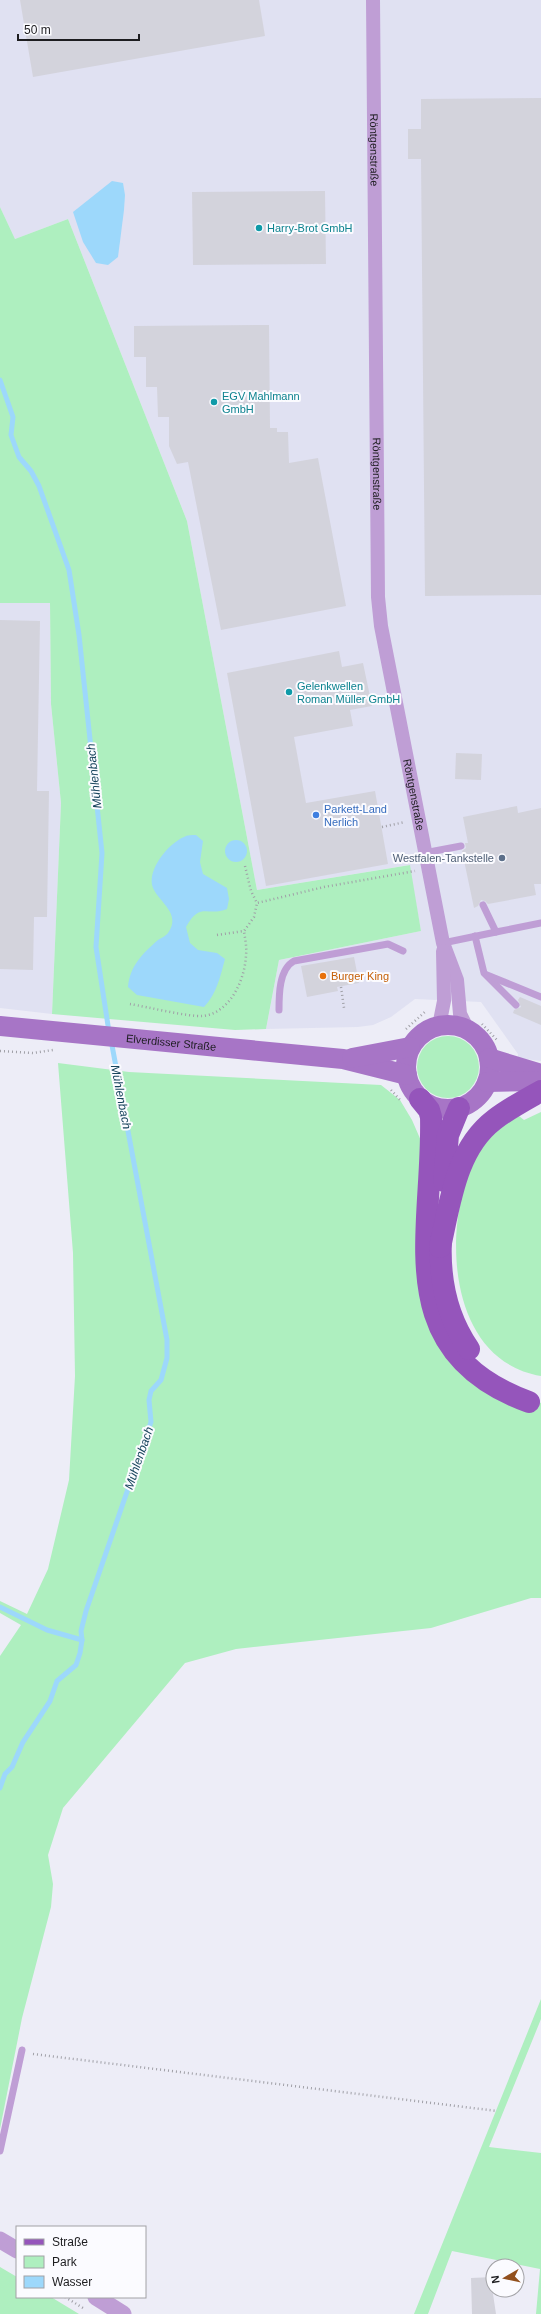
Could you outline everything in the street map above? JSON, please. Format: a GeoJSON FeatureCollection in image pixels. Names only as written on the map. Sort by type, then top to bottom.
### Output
{"type":"FeatureCollection","features":[{"type":"Feature","properties":{"kind":"main road","name":"Elverdisser Straße"},"geometry":{"type":"LineString","coordinates":[[0,1026],[343,1059],[406,1075]]}},
{"type":"Feature","properties":{"kind":"main road"},"geometry":{"type":"LineString","coordinates":[[420,1099],[434,1107],[444,1109],[459,1108],[478,1097],[487,1082],[490,1068],[489,1058],[480,1041],[468,1030],[457,1026],[439,1026],[426,1031],[410,1047],[406,1060],[406,1075],[409,1085],[420,1099],[429,1110],[431,1117],[425,1258],[427,1285],[438,1325],[448,1343],[474,1373],[491,1386],[535,1396]]}},
{"type":"Feature","properties":{"kind":"main road","name":"Elverdisser Straße"},"geometry":{"type":"LineString","coordinates":[[343,1059],[384,1053],[410,1047]]}},
{"type":"Feature","properties":{"kind":"main road"},"geometry":{"type":"LineString","coordinates":[[489,1058],[541,1074]]}},
{"type":"Feature","properties":{"kind":"main road"},"geometry":{"type":"LineString","coordinates":[[487,1082],[541,1081]]}},
{"type":"Feature","properties":{"kind":"main road"},"geometry":{"type":"LineString","coordinates":[[440,1247],[456,1179],[476,1138],[493,1120],[541,1091]]}},
{"type":"Feature","properties":{"kind":"main road"},"geometry":{"type":"LineString","coordinates":[[459,1108],[448,1135],[440,1247],[446,1301],[459,1334],[478,1361],[504,1379],[535,1396]]}},
{"type":"Feature","properties":{"kind":"street","name":"Röntgenstraße"},"geometry":{"type":"LineString","coordinates":[[373,0],[378,597],[424,853],[443,943],[457,980],[460,1014],[468,1030]]}},
{"type":"Feature","properties":{"kind":"street","name":"Röntgenstraße"},"geometry":{"type":"LineString","coordinates":[[439,1026],[444,1001],[443,943]]}},
{"type":"Feature","properties":{"kind":"street"},"geometry":{"type":"LineString","coordinates":[[0,2240],[16,2249]]}},
{"type":"Feature","properties":{"kind":"street"},"geometry":{"type":"LineString","coordinates":[[92,2304],[123,2314]]}},
{"type":"Feature","properties":{"kind":"lane"},"geometry":{"type":"LineString","coordinates":[[424,853],[461,846]]}},
{"type":"Feature","properties":{"kind":"lane"},"geometry":{"type":"LineString","coordinates":[[483,905],[496,932]]}},
{"type":"Feature","properties":{"kind":"lane"},"geometry":{"type":"LineString","coordinates":[[443,943],[541,923]]}},
{"type":"Feature","properties":{"kind":"lane"},"geometry":{"type":"LineString","coordinates":[[475,936],[484,973],[516,1005]]}},
{"type":"Feature","properties":{"kind":"lane"},"geometry":{"type":"LineString","coordinates":[[280,1010],[279,1000],[284,970],[288,964],[294,961],[388,944],[403,951]]}},
{"type":"Feature","properties":{"kind":"lane"},"geometry":{"type":"LineString","coordinates":[[484,973],[541,997]]}},
{"type":"Feature","properties":{"kind":"lane"},"geometry":{"type":"LineString","coordinates":[[0,2151],[22,2050]]}},
{"type":"Feature","properties":{"kind":"path"},"geometry":{"type":"LineString","coordinates":[[382,827],[419,820]]}},
{"type":"Feature","properties":{"kind":"path"},"geometry":{"type":"LineString","coordinates":[[130,1004],[202,1016],[216,1014],[230,1001],[243,976],[246,955],[244,931],[254,917],[257,903],[245,866]]}},
{"type":"Feature","properties":{"kind":"path"},"geometry":{"type":"LineString","coordinates":[[257,903],[324,886],[428,870]]}},
{"type":"Feature","properties":{"kind":"path"},"geometry":{"type":"LineString","coordinates":[[217,935],[244,931]]}},
{"type":"Feature","properties":{"kind":"path"},"geometry":{"type":"LineString","coordinates":[[341,987],[344,1008]]}},
{"type":"Feature","properties":{"kind":"path"},"geometry":{"type":"LineString","coordinates":[[20,2060],[31,2054],[49,2055],[497,2111]]}},
{"type":"Feature","properties":{"kind":"path"},"geometry":{"type":"LineString","coordinates":[[69,2298],[92,2304]]}},
{"type":"Feature","properties":{"kind":"shaded area"},"geometry":{"type":"Polygon","coordinates":[[[0,0],[541,0],[541,1061],[518,1058],[518,1054],[481,1002],[415,999],[391,1017],[373,1025],[358,1027],[266,1029],[279,960],[421,931],[409,865],[257,890],[187,521],[68,219],[15,239],[0,207],[0,0]]]}},
{"type":"Feature","properties":{"kind":"shaded area"},"geometry":{"type":"Polygon","coordinates":[[[0,603],[50,603],[51,704],[61,803],[52,1014],[0,1008],[0,603]]]}},
{"type":"Feature","properties":{"kind":"green space"},"geometry":{"type":"Polygon","coordinates":[[[0,207],[15,239],[68,219],[187,521],[257,890],[410,865],[421,931],[279,960],[266,1029],[235,1030],[52,1014],[61,803],[51,704],[50,603],[0,603],[0,207]]]}},
{"type":"Feature","properties":{"kind":"green space"},"geometry":{"type":"Polygon","coordinates":[[[448,1036],[460,1038],[470,1045],[477,1055],[479,1067],[477,1079],[470,1089],[460,1096],[448,1098],[436,1096],[426,1089],[419,1079],[417,1067],[419,1055],[426,1045],[436,1038],[448,1036]]]}},
{"type":"Feature","properties":{"kind":"green space"},"geometry":{"type":"Polygon","coordinates":[[[58,1063],[129,1072],[381,1085],[400,1100],[412,1120],[425,1150],[470,1376],[541,1403],[541,1598],[531,1598],[431,1628],[236,1649],[185,1663],[63,1808],[48,1855],[53,1884],[51,1907],[22,2018],[0,2129],[0,1656],[21,1625],[0,1613],[0,1601],[27,1614],[48,1569],[69,1480],[75,1376],[73,1253],[58,1063]]]}},
{"type":"Feature","properties":{"kind":"green space"},"geometry":{"type":"Polygon","coordinates":[[[541,1112],[541,1376],[509,1365],[485,1344],[469,1317],[460,1284],[456,1250],[458,1215],[465,1182],[480,1148],[490,1136],[513,1119],[519,1116],[524,1120],[541,1112]]]}},
{"type":"Feature","properties":{"kind":"green space"},"geometry":{"type":"Polygon","coordinates":[[[541,1999],[541,2019],[489,2147],[541,2153],[541,2314],[536,2314],[540,2269],[525,2266],[525,2258],[486,2258],[452,2251],[428,2314],[414,2314],[541,1999]]]}},
{"type":"Feature","properties":{"kind":"green space"},"geometry":{"type":"Polygon","coordinates":[[[0,2267],[16,2276],[16,2298],[53,2298],[79,2314],[0,2314],[0,2267]]]}},
{"type":"Feature","properties":{"kind":"water"},"geometry":{"type":"Polygon","coordinates":[[[112,181],[123,183],[125,195],[118,257],[108,265],[96,263],[83,242],[73,212],[112,181]]]}},
{"type":"Feature","properties":{"kind":"water"},"geometry":{"type":"Polygon","coordinates":[[[196,835],[203,841],[200,862],[203,874],[227,888],[229,899],[227,909],[215,912],[200,912],[191,919],[186,927],[190,943],[198,950],[217,953],[225,959],[215,990],[204,1007],[137,995],[128,987],[131,973],[142,955],[158,940],[165,936],[172,926],[171,914],[153,888],[153,873],[156,866],[160,858],[178,840],[187,836],[196,835]]]}},
{"type":"Feature","properties":{"kind":"water"},"geometry":{"type":"Polygon","coordinates":[[[236,840],[244,843],[247,851],[244,859],[236,862],[228,859],[225,851],[228,843],[236,840]]]}},
{"type":"Feature","properties":{"kind":"building"},"geometry":{"type":"Polygon","coordinates":[[[20,0],[259,0],[265,36],[33,77],[20,0]]]}},
{"type":"Feature","properties":{"kind":"building"},"geometry":{"type":"Polygon","coordinates":[[[541,98],[541,595],[425,596],[421,159],[408,159],[408,129],[421,129],[421,99],[541,98]]]}},
{"type":"Feature","properties":{"kind":"building","name":"Harry-Brot GmbH"},"geometry":{"type":"Polygon","coordinates":[[[325,191],[326,264],[193,265],[192,192],[325,191]]]}},
{"type":"Feature","properties":{"kind":"building"},"geometry":{"type":"Polygon","coordinates":[[[269,325],[270,428],[277,428],[277,432],[288,432],[289,463],[318,458],[346,606],[221,630],[188,462],[177,464],[169,446],[169,417],[158,417],[157,387],[146,387],[146,357],[134,357],[134,326],[269,325]]]}},
{"type":"Feature","properties":{"kind":"building"},"geometry":{"type":"Polygon","coordinates":[[[0,620],[40,621],[37,791],[49,791],[47,917],[34,917],[33,970],[0,969],[0,620]]]}},
{"type":"Feature","properties":{"kind":"building"},"geometry":{"type":"Polygon","coordinates":[[[339,651],[342,667],[363,663],[372,706],[350,710],[353,726],[294,737],[306,803],[375,791],[388,864],[266,886],[227,673],[339,651]]]}},
{"type":"Feature","properties":{"kind":"building"},"geometry":{"type":"Polygon","coordinates":[[[456,753],[482,754],[481,780],[455,779],[456,753]]]}},
{"type":"Feature","properties":{"kind":"building","name":"Westfalen-Tankstelle"},"geometry":{"type":"Polygon","coordinates":[[[517,806],[518,813],[541,808],[541,884],[534,884],[536,895],[488,904],[481,900],[478,906],[474,908],[462,851],[466,848],[465,843],[468,843],[463,817],[517,806]]]}},
{"type":"Feature","properties":{"kind":"building","name":"Burger King"},"geometry":{"type":"Polygon","coordinates":[[[354,957],[359,983],[337,987],[338,991],[307,997],[301,966],[354,957]]]}},
{"type":"Feature","properties":{"kind":"building"},"geometry":{"type":"Polygon","coordinates":[[[520,997],[541,1006],[541,1025],[513,1013],[514,1010],[521,1007],[518,1000],[520,997]]]}},
{"type":"Feature","properties":{"kind":"building"},"geometry":{"type":"Polygon","coordinates":[[[485,2277],[485,2298],[494,2298],[496,2314],[472,2314],[471,2278],[485,2277]]]}},
{"type":"Feature","properties":{"kind":"waterway","name":"Mühlenbach"},"geometry":{"type":"LineString","coordinates":[[0,380],[13,417],[11,435],[19,457],[31,471],[39,486],[69,570],[79,635],[102,853],[96,947],[109,1032]]}},
{"type":"Feature","properties":{"kind":"waterway","name":"Mühlenbach"},"geometry":{"type":"LineString","coordinates":[[0,1788],[5,1774],[12,1767],[23,1742],[50,1701],[57,1681],[76,1665],[80,1653],[82,1640],[81,1631],[86,1611],[151,1422],[149,1400],[151,1391],[161,1380],[167,1358],[167,1340],[111,1040]]}},
{"type":"Feature","properties":{"kind":"waterway"},"geometry":{"type":"LineString","coordinates":[[0,1607],[47,1630],[82,1640]]}},
{"type":"Feature","properties":{"kind":"place","name":"Harry-Brot GmbH"},"geometry":{"type":"Point","coordinates":[259,228]}},
{"type":"Feature","properties":{"kind":"place","name":"EGV Mahlmann GmbH"},"geometry":{"type":"Point","coordinates":[214,402]}},
{"type":"Feature","properties":{"kind":"place","name":"Gelenkwellen Roman Müller GmbH"},"geometry":{"type":"Point","coordinates":[289,692]}},
{"type":"Feature","properties":{"kind":"place","name":"Parkett-Land Nerlich"},"geometry":{"type":"Point","coordinates":[316,815]}},
{"type":"Feature","properties":{"kind":"place","name":"Westfalen-Tankstelle"},"geometry":{"type":"Point","coordinates":[502,858]}},
{"type":"Feature","properties":{"kind":"place","name":"Burger King"},"geometry":{"type":"Point","coordinates":[323,976]}}]}
